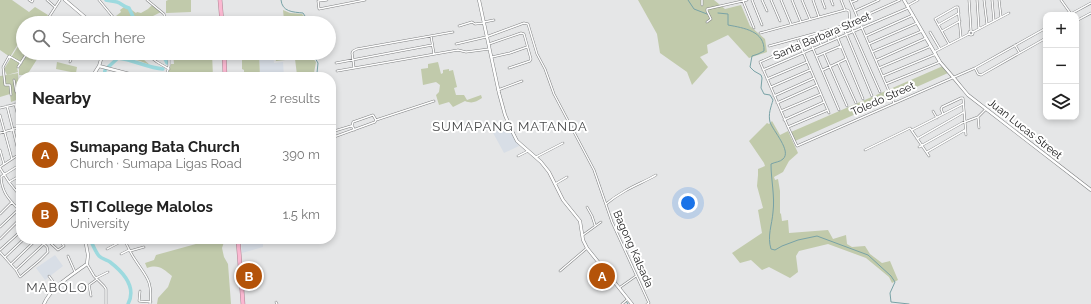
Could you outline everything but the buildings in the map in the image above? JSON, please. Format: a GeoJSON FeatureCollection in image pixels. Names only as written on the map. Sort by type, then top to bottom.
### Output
{"type":"FeatureCollection","features":[{"type":"Feature","properties":{"kind":"highway"},"geometry":{"type":"LineString","coordinates":[[220,0],[221,16]]}},
{"type":"Feature","properties":{"kind":"highway"},"geometry":{"type":"LineString","coordinates":[[225,60],[226,72]]}},
{"type":"Feature","properties":{"kind":"highway"},"geometry":{"type":"LineString","coordinates":[[238,244],[243,304]]}},
{"type":"Feature","properties":{"kind":"street"},"geometry":{"type":"LineString","coordinates":[[29,0],[32,2],[33,0]]}},
{"type":"Feature","properties":{"kind":"street"},"geometry":{"type":"LineString","coordinates":[[46,0],[55,7]]}},
{"type":"Feature","properties":{"kind":"street"},"geometry":{"type":"LineString","coordinates":[[49,16],[60,0]]}},
{"type":"Feature","properties":{"kind":"street"},"geometry":{"type":"LineString","coordinates":[[65,0],[84,16]]}},
{"type":"Feature","properties":{"kind":"street"},"geometry":{"type":"LineString","coordinates":[[99,0],[112,16]]}},
{"type":"Feature","properties":{"kind":"street"},"geometry":{"type":"LineString","coordinates":[[148,0],[164,16]]}},
{"type":"Feature","properties":{"kind":"street"},"geometry":{"type":"LineString","coordinates":[[328,0],[318,1],[319,9],[364,0]]}},
{"type":"Feature","properties":{"kind":"street"},"geometry":{"type":"LineString","coordinates":[[479,0],[498,90],[506,115],[517,141],[546,167],[566,204],[580,221],[584,243],[587,248],[631,301]]}},
{"type":"Feature","properties":{"kind":"street"},"geometry":{"type":"LineString","coordinates":[[702,0],[702,5]]}},
{"type":"Feature","properties":{"kind":"street"},"geometry":{"type":"LineString","coordinates":[[707,22],[711,19],[707,9],[747,0]]}},
{"type":"Feature","properties":{"kind":"street"},"geometry":{"type":"LineString","coordinates":[[752,0],[762,25]]}},
{"type":"Feature","properties":{"kind":"street"},"geometry":{"type":"LineString","coordinates":[[762,0],[766,11]]}},
{"type":"Feature","properties":{"kind":"street"},"geometry":{"type":"LineString","coordinates":[[772,0],[780,21]]}},
{"type":"Feature","properties":{"kind":"street"},"geometry":{"type":"LineString","coordinates":[[781,0],[791,25]]}},
{"type":"Feature","properties":{"kind":"street"},"geometry":{"type":"LineString","coordinates":[[792,0],[801,22]]}},
{"type":"Feature","properties":{"kind":"street"},"geometry":{"type":"LineString","coordinates":[[802,0],[810,19]]}},
{"type":"Feature","properties":{"kind":"street"},"geometry":{"type":"LineString","coordinates":[[813,0],[819,17]]}},
{"type":"Feature","properties":{"kind":"street"},"geometry":{"type":"LineString","coordinates":[[822,0],[825,8]]}},
{"type":"Feature","properties":{"kind":"street"},"geometry":{"type":"LineString","coordinates":[[831,0],[833,5]]}},
{"type":"Feature","properties":{"kind":"street"},"geometry":{"type":"LineString","coordinates":[[841,0],[845,10],[849,11],[850,24],[880,92]]}},
{"type":"Feature","properties":{"kind":"street"},"geometry":{"type":"LineString","coordinates":[[857,0],[851,1],[894,103]]}},
{"type":"Feature","properties":{"kind":"street"},"geometry":{"type":"LineString","coordinates":[[855,11],[879,0]]}},
{"type":"Feature","properties":{"kind":"street"},"geometry":{"type":"LineString","coordinates":[[858,19],[900,0]]}},
{"type":"Feature","properties":{"kind":"street","name":"Juan Lucas Street"},"geometry":{"type":"LineString","coordinates":[[904,0],[940,62],[968,95],[1091,190]]}},
{"type":"Feature","properties":{"kind":"street","name":"Santa Barbara Street"},"geometry":{"type":"LineString","coordinates":[[764,70],[908,7],[918,0]]}},
{"type":"Feature","properties":{"kind":"street"},"geometry":{"type":"LineString","coordinates":[[969,0],[971,30],[969,34]]}},
{"type":"Feature","properties":{"kind":"street"},"geometry":{"type":"LineString","coordinates":[[977,0],[979,29]]}},
{"type":"Feature","properties":{"kind":"street"},"geometry":{"type":"LineString","coordinates":[[984,0],[987,24]]}},
{"type":"Feature","properties":{"kind":"street"},"geometry":{"type":"LineString","coordinates":[[992,0],[994,21]]}},
{"type":"Feature","properties":{"kind":"street"},"geometry":{"type":"LineString","coordinates":[[999,0],[1001,17]]}},
{"type":"Feature","properties":{"kind":"street"},"geometry":{"type":"LineString","coordinates":[[1061,0],[1069,12]]}},
{"type":"Feature","properties":{"kind":"street"},"geometry":{"type":"LineString","coordinates":[[743,1],[754,28]]}},
{"type":"Feature","properties":{"kind":"street"},"geometry":{"type":"LineString","coordinates":[[1074,12],[1091,3]]}},
{"type":"Feature","properties":{"kind":"street"},"geometry":{"type":"LineString","coordinates":[[950,44],[934,19],[956,7],[958,7],[959,13],[961,38]]}},
{"type":"Feature","properties":{"kind":"street"},"geometry":{"type":"LineString","coordinates":[[760,33],[845,10]]}},
{"type":"Feature","properties":{"kind":"street"},"geometry":{"type":"LineString","coordinates":[[938,25],[959,13]]}},
{"type":"Feature","properties":{"kind":"street"},"geometry":{"type":"LineString","coordinates":[[883,76],[935,53],[969,34],[972,35],[973,32],[1009,13]]}},
{"type":"Feature","properties":{"kind":"street"},"geometry":{"type":"LineString","coordinates":[[1079,19],[1091,13]]}},
{"type":"Feature","properties":{"kind":"street"},"geometry":{"type":"LineString","coordinates":[[866,36],[913,15]]}},
{"type":"Feature","properties":{"kind":"street"},"geometry":{"type":"LineString","coordinates":[[459,26],[472,22],[475,24],[494,20]]}},
{"type":"Feature","properties":{"kind":"street"},"geometry":{"type":"LineString","coordinates":[[942,32],[960,21]]}},
{"type":"Feature","properties":{"kind":"street","name":"Bagong Kalsada"},"geometry":{"type":"LineString","coordinates":[[486,37],[524,23],[528,24],[537,54],[545,69],[554,94],[594,170],[612,222],[649,303],[647,304]]}},
{"type":"Feature","properties":{"kind":"street"},"geometry":{"type":"LineString","coordinates":[[869,44],[917,23]]}},
{"type":"Feature","properties":{"kind":"street"},"geometry":{"type":"LineString","coordinates":[[769,46],[850,24]]}},
{"type":"Feature","properties":{"kind":"street"},"geometry":{"type":"LineString","coordinates":[[843,26],[872,96]]}},
{"type":"Feature","properties":{"kind":"street"},"geometry":{"type":"LineString","coordinates":[[834,29],[863,99]]}},
{"type":"Feature","properties":{"kind":"street","name":"Toledo Street"},"geometry":{"type":"LineString","coordinates":[[788,127],[796,145],[798,146],[975,68],[1043,30]]}},
{"type":"Feature","properties":{"kind":"street"},"geometry":{"type":"LineString","coordinates":[[825,31],[829,41]]}},
{"type":"Feature","properties":{"kind":"street"},"geometry":{"type":"LineString","coordinates":[[872,52],[922,31]]}},
{"type":"Feature","properties":{"kind":"street"},"geometry":{"type":"LineString","coordinates":[[354,68],[353,51],[357,49],[453,32]]}},
{"type":"Feature","properties":{"kind":"street"},"geometry":{"type":"LineString","coordinates":[[930,32],[940,49]]}},
{"type":"Feature","properties":{"kind":"street"},"geometry":{"type":"LineString","coordinates":[[488,44],[521,33],[524,34],[531,59],[530,61],[509,68]]}},
{"type":"Feature","properties":{"kind":"street"},"geometry":{"type":"LineString","coordinates":[[817,34],[821,44]]}},
{"type":"Feature","properties":{"kind":"street"},"geometry":{"type":"LineString","coordinates":[[431,36],[434,54]]}},
{"type":"Feature","properties":{"kind":"street"},"geometry":{"type":"LineString","coordinates":[[808,36],[839,110]]}},
{"type":"Feature","properties":{"kind":"street"},"geometry":{"type":"LineString","coordinates":[[456,44],[486,37]]}},
{"type":"Feature","properties":{"kind":"street"},"geometry":{"type":"LineString","coordinates":[[876,60],[926,38]]}},
{"type":"Feature","properties":{"kind":"street"},"geometry":{"type":"LineString","coordinates":[[798,39],[829,114]]}},
{"type":"Feature","properties":{"kind":"street","name":"Toledo Street"},"geometry":{"type":"LineString","coordinates":[[975,68],[978,74],[981,74],[1043,40]]}},
{"type":"Feature","properties":{"kind":"street"},"geometry":{"type":"LineString","coordinates":[[800,44],[760,62],[784,120],[788,127],[828,110]]}},
{"type":"Feature","properties":{"kind":"street"},"geometry":{"type":"LineString","coordinates":[[1015,45],[1020,53]]}},
{"type":"Feature","properties":{"kind":"street"},"geometry":{"type":"LineString","coordinates":[[336,63],[432,46]]}},
{"type":"Feature","properties":{"kind":"street"},"geometry":{"type":"LineString","coordinates":[[490,57],[510,53],[528,46]]}},
{"type":"Feature","properties":{"kind":"street"},"geometry":{"type":"LineString","coordinates":[[816,56],[841,46]]}},
{"type":"Feature","properties":{"kind":"street"},"geometry":{"type":"LineString","coordinates":[[879,68],[931,46]]}},
{"type":"Feature","properties":{"kind":"street"},"geometry":{"type":"LineString","coordinates":[[337,71],[458,50],[466,52],[489,49]]}},
{"type":"Feature","properties":{"kind":"street"},"geometry":{"type":"LineString","coordinates":[[824,53],[847,106]]}},
{"type":"Feature","properties":{"kind":"street"},"geometry":{"type":"LineString","coordinates":[[15,85],[5,84],[3,67],[9,56],[21,63]]}},
{"type":"Feature","properties":{"kind":"street"},"geometry":{"type":"LineString","coordinates":[[822,70],[846,59]]}},
{"type":"Feature","properties":{"kind":"street"},"geometry":{"type":"LineString","coordinates":[[18,68],[23,60]]}},
{"type":"Feature","properties":{"kind":"street"},"geometry":{"type":"LineString","coordinates":[[95,72],[101,60]]}},
{"type":"Feature","properties":{"kind":"street"},"geometry":{"type":"LineString","coordinates":[[154,60],[169,69]]}},
{"type":"Feature","properties":{"kind":"street"},"geometry":{"type":"LineString","coordinates":[[168,72],[170,60]]}},
{"type":"Feature","properties":{"kind":"street"},"geometry":{"type":"LineString","coordinates":[[767,79],[807,62]]}},
{"type":"Feature","properties":{"kind":"street"},"geometry":{"type":"LineString","coordinates":[[886,84],[940,62]]}},
{"type":"Feature","properties":{"kind":"street"},"geometry":{"type":"LineString","coordinates":[[838,63],[856,103]]}},
{"type":"Feature","properties":{"kind":"street"},"geometry":{"type":"LineString","coordinates":[[99,66],[122,72]]}},
{"type":"Feature","properties":{"kind":"street"},"geometry":{"type":"LineString","coordinates":[[771,87],[810,70]]}},
{"type":"Feature","properties":{"kind":"street"},"geometry":{"type":"LineString","coordinates":[[774,96],[814,78]]}},
{"type":"Feature","properties":{"kind":"street"},"geometry":{"type":"LineString","coordinates":[[14,80],[16,92]]}},
{"type":"Feature","properties":{"kind":"street"},"geometry":{"type":"LineString","coordinates":[[498,90],[522,81]]}},
{"type":"Feature","properties":{"kind":"street"},"geometry":{"type":"LineString","coordinates":[[10,85],[11,95]]}},
{"type":"Feature","properties":{"kind":"street"},"geometry":{"type":"LineString","coordinates":[[777,103],[817,85]]}},
{"type":"Feature","properties":{"kind":"street"},"geometry":{"type":"LineString","coordinates":[[781,111],[821,94]]}},
{"type":"Feature","properties":{"kind":"street"},"geometry":{"type":"LineString","coordinates":[[943,114],[941,109],[942,107],[968,95]]}},
{"type":"Feature","properties":{"kind":"street"},"geometry":{"type":"LineString","coordinates":[[963,98],[966,135]]}},
{"type":"Feature","properties":{"kind":"street"},"geometry":{"type":"LineString","coordinates":[[336,136],[375,122],[376,120],[434,101]]}},
{"type":"Feature","properties":{"kind":"street"},"geometry":{"type":"LineString","coordinates":[[784,120],[824,102]]}},
{"type":"Feature","properties":{"kind":"street"},"geometry":{"type":"LineString","coordinates":[[0,108],[15,104],[16,108]]}},
{"type":"Feature","properties":{"kind":"street"},"geometry":{"type":"LineString","coordinates":[[912,130],[963,104]]}},
{"type":"Feature","properties":{"kind":"street"},"geometry":{"type":"LineString","coordinates":[[7,106],[16,140]]}},
{"type":"Feature","properties":{"kind":"street"},"geometry":{"type":"LineString","coordinates":[[919,147],[965,121],[978,117],[986,109]]}},
{"type":"Feature","properties":{"kind":"street"},"geometry":{"type":"LineString","coordinates":[[933,111],[937,118]]}},
{"type":"Feature","properties":{"kind":"street"},"geometry":{"type":"LineString","coordinates":[[918,139],[964,112]]}},
{"type":"Feature","properties":{"kind":"street"},"geometry":{"type":"LineString","coordinates":[[0,115],[12,159]]}},
{"type":"Feature","properties":{"kind":"street"},"geometry":{"type":"LineString","coordinates":[[336,131],[352,126],[353,122],[373,115],[376,120]]}},
{"type":"Feature","properties":{"kind":"street"},"geometry":{"type":"LineString","coordinates":[[978,117],[979,128]]}},
{"type":"Feature","properties":{"kind":"street"},"geometry":{"type":"LineString","coordinates":[[352,126],[354,130]]}},
{"type":"Feature","properties":{"kind":"street"},"geometry":{"type":"LineString","coordinates":[[0,132],[16,128]]}},
{"type":"Feature","properties":{"kind":"street"},"geometry":{"type":"LineString","coordinates":[[866,150],[910,128],[929,156]]}},
{"type":"Feature","properties":{"kind":"street"},"geometry":{"type":"LineString","coordinates":[[926,152],[965,130]]}},
{"type":"Feature","properties":{"kind":"street"},"geometry":{"type":"LineString","coordinates":[[535,157],[563,143]]}},
{"type":"Feature","properties":{"kind":"street"},"geometry":{"type":"LineString","coordinates":[[0,150],[4,164]]}},
{"type":"Feature","properties":{"kind":"street"},"geometry":{"type":"LineString","coordinates":[[518,156],[528,151]]}},
{"type":"Feature","properties":{"kind":"street"},"geometry":{"type":"LineString","coordinates":[[15,190],[0,168],[16,156]]}},
{"type":"Feature","properties":{"kind":"street"},"geometry":{"type":"LineString","coordinates":[[16,167],[1,177],[5,194],[16,207]]}},
{"type":"Feature","properties":{"kind":"street"},"geometry":{"type":"LineString","coordinates":[[605,204],[625,191],[656,175]]}},
{"type":"Feature","properties":{"kind":"street"},"geometry":{"type":"LineString","coordinates":[[555,184],[567,177]]}},
{"type":"Feature","properties":{"kind":"street"},"geometry":{"type":"LineString","coordinates":[[9,182],[16,178]]}},
{"type":"Feature","properties":{"kind":"street"},"geometry":{"type":"LineString","coordinates":[[0,214],[12,202]]}},
{"type":"Feature","properties":{"kind":"street"},"geometry":{"type":"LineString","coordinates":[[587,207],[595,226]]}},
{"type":"Feature","properties":{"kind":"street"},"geometry":{"type":"LineString","coordinates":[[0,227],[16,211]]}},
{"type":"Feature","properties":{"kind":"street"},"geometry":{"type":"LineString","coordinates":[[583,235],[601,222]]}},
{"type":"Feature","properties":{"kind":"street"},"geometry":{"type":"LineString","coordinates":[[0,238],[16,223]]}},
{"type":"Feature","properties":{"kind":"street"},"geometry":{"type":"LineString","coordinates":[[16,235],[0,251],[20,277],[48,252],[44,244],[16,270]]}},
{"type":"Feature","properties":{"kind":"street"},"geometry":{"type":"LineString","coordinates":[[5,257],[19,244]]}},
{"type":"Feature","properties":{"kind":"street"},"geometry":{"type":"LineString","coordinates":[[11,264],[32,244]]}},
{"type":"Feature","properties":{"kind":"street"},"geometry":{"type":"LineString","coordinates":[[51,244],[58,250],[64,246],[62,244]]}},
{"type":"Feature","properties":{"kind":"street"},"geometry":{"type":"LineString","coordinates":[[86,244],[88,255],[87,264],[94,276],[106,289],[106,304]]}},
{"type":"Feature","properties":{"kind":"street"},"geometry":{"type":"LineString","coordinates":[[106,249],[116,244]]}},
{"type":"Feature","properties":{"kind":"street"},"geometry":{"type":"LineString","coordinates":[[126,244],[149,280],[152,293],[151,303],[139,301],[140,291]]}},
{"type":"Feature","properties":{"kind":"street"},"geometry":{"type":"LineString","coordinates":[[121,254],[130,250],[144,247]]}},
{"type":"Feature","properties":{"kind":"street"},"geometry":{"type":"LineString","coordinates":[[560,271],[587,248]]}},
{"type":"Feature","properties":{"kind":"street"},"geometry":{"type":"LineString","coordinates":[[68,256],[75,272]]}},
{"type":"Feature","properties":{"kind":"street"},"geometry":{"type":"LineString","coordinates":[[44,304],[49,295],[57,287],[87,264]]}},
{"type":"Feature","properties":{"kind":"street"},"geometry":{"type":"LineString","coordinates":[[91,296],[89,285],[108,272]]}},
{"type":"Feature","properties":{"kind":"street"},"geometry":{"type":"LineString","coordinates":[[49,276],[57,287]]}},
{"type":"Feature","properties":{"kind":"street"},"geometry":{"type":"LineString","coordinates":[[619,288],[636,276]]}},
{"type":"Feature","properties":{"kind":"street"},"geometry":{"type":"LineString","coordinates":[[622,304],[631,301]]}},
{"type":"Feature","properties":{"kind":"street"},"geometry":{"type":"LineString","coordinates":[[628,304],[631,301]]}},
{"type":"Feature","properties":{"kind":"shaded area"},"geometry":{"type":"Polygon","coordinates":[[[259,60],[274,60],[274,63],[283,62],[284,72],[260,72],[259,60]]]}},
{"type":"Feature","properties":{"kind":"shaded area"},"geometry":{"type":"Polygon","coordinates":[[[505,124],[507,129],[510,127],[519,146],[504,153],[492,131],[505,124]]]}},
{"type":"Feature","properties":{"kind":"shaded area"},"geometry":{"type":"Polygon","coordinates":[[[241,244],[263,244],[263,247],[242,253],[241,244]]]}},
{"type":"Feature","properties":{"kind":"shaded area"},"geometry":{"type":"Polygon","coordinates":[[[55,255],[63,266],[45,280],[36,268],[55,255]]]}},
{"type":"Feature","properties":{"kind":"green space"},"geometry":{"type":"Polygon","coordinates":[[[0,0],[12,0],[29,12],[35,7],[48,15],[16,16],[16,47],[10,57],[0,50],[0,0]]]}},
{"type":"Feature","properties":{"kind":"green space"},"geometry":{"type":"Polygon","coordinates":[[[191,0],[191,12],[166,13],[166,1],[191,0]]]}},
{"type":"Feature","properties":{"kind":"green space"},"geometry":{"type":"Polygon","coordinates":[[[638,0],[714,0],[725,9],[741,5],[750,26],[765,39],[767,52],[749,58],[728,35],[707,45],[708,53],[700,57],[708,67],[692,85],[687,72],[660,53],[657,34],[638,0]]]}},
{"type":"Feature","properties":{"kind":"green space"},"geometry":{"type":"Polygon","coordinates":[[[152,5],[161,12],[153,16],[116,16],[124,7],[129,8],[136,13],[141,13],[152,5]]]}},
{"type":"Feature","properties":{"kind":"green space"},"geometry":{"type":"Polygon","coordinates":[[[283,10],[290,13],[302,14],[304,16],[284,16],[283,10]]]}},
{"type":"Feature","properties":{"kind":"green space"},"geometry":{"type":"Polygon","coordinates":[[[16,49],[16,60],[22,60],[17,68],[18,72],[7,75],[4,69],[16,49]]]}},
{"type":"Feature","properties":{"kind":"green space"},"geometry":{"type":"Polygon","coordinates":[[[24,60],[37,60],[29,72],[19,72],[19,68],[24,60]]]}},
{"type":"Feature","properties":{"kind":"green space"},"geometry":{"type":"Polygon","coordinates":[[[136,60],[144,60],[150,65],[136,60]]]}},
{"type":"Feature","properties":{"kind":"green space"},"geometry":{"type":"Polygon","coordinates":[[[174,60],[212,60],[213,72],[169,72],[171,64],[174,64],[174,60]]]}},
{"type":"Feature","properties":{"kind":"green space"},"geometry":{"type":"Polygon","coordinates":[[[242,60],[259,60],[260,72],[244,72],[242,69],[242,60]]]}},
{"type":"Feature","properties":{"kind":"green space"},"geometry":{"type":"Polygon","coordinates":[[[295,60],[314,60],[316,62],[314,72],[297,72],[295,60]]]}},
{"type":"Feature","properties":{"kind":"green space"},"geometry":{"type":"Polygon","coordinates":[[[57,62],[77,67],[76,72],[56,69],[57,62]]]}},
{"type":"Feature","properties":{"kind":"green space"},"geometry":{"type":"Polygon","coordinates":[[[438,62],[441,74],[443,73],[443,70],[453,70],[457,87],[454,88],[456,95],[464,95],[467,100],[481,95],[482,98],[474,102],[465,101],[453,107],[449,102],[439,105],[436,95],[439,92],[440,85],[436,82],[423,85],[421,69],[428,68],[428,64],[438,62]]]}},
{"type":"Feature","properties":{"kind":"green space"},"geometry":{"type":"Polygon","coordinates":[[[943,66],[948,73],[795,141],[791,132],[943,66]]]}},
{"type":"Feature","properties":{"kind":"green space"},"geometry":{"type":"Polygon","coordinates":[[[16,73],[16,100],[11,102],[10,94],[0,97],[0,76],[16,73]]]}},
{"type":"Feature","properties":{"kind":"green space"},"geometry":{"type":"Polygon","coordinates":[[[772,121],[780,135],[788,131],[798,153],[789,161],[783,172],[774,177],[775,180],[778,179],[780,191],[780,213],[782,221],[788,220],[789,233],[828,230],[833,239],[846,235],[847,244],[852,247],[865,246],[870,254],[882,263],[890,261],[898,280],[892,283],[889,277],[866,258],[828,244],[799,251],[796,256],[798,272],[790,278],[769,267],[762,270],[751,260],[740,263],[732,253],[762,233],[758,210],[763,208],[757,186],[758,169],[765,166],[749,141],[767,123],[769,124],[772,121]]]}},
{"type":"Feature","properties":{"kind":"green space"},"geometry":{"type":"Polygon","coordinates":[[[196,244],[223,244],[222,248],[224,257],[228,264],[231,304],[157,304],[158,298],[168,287],[172,276],[158,267],[147,268],[145,263],[154,260],[156,255],[196,244]]]}},
{"type":"Feature","properties":{"kind":"waterway"},"geometry":{"type":"LineString","coordinates":[[106,0],[129,8],[133,16]]}},
{"type":"Feature","properties":{"kind":"waterway"},"geometry":{"type":"LineString","coordinates":[[281,0],[283,7],[292,12],[303,13],[305,16]]}},
{"type":"Feature","properties":{"kind":"waterway"},"geometry":{"type":"LineString","coordinates":[[688,0],[694,9],[707,14]]}},
{"type":"Feature","properties":{"kind":"waterway"},"geometry":{"type":"LineString","coordinates":[[718,13],[728,14],[728,25],[747,29],[757,35],[763,44],[764,51],[752,56],[750,67],[761,75],[761,88],[764,94],[770,95],[773,100],[769,119],[784,146],[785,151],[783,159],[771,164],[774,200],[770,235],[771,249],[775,250],[798,240],[817,236],[868,255],[891,276],[895,282],[890,293],[891,302],[909,304]]}},
{"type":"Feature","properties":{"kind":"waterway"},"geometry":{"type":"LineString","coordinates":[[105,72],[116,60]]}},
{"type":"Feature","properties":{"kind":"waterway"},"geometry":{"type":"LineString","coordinates":[[130,60],[163,69]]}},
{"type":"Feature","properties":{"kind":"waterway"},"geometry":{"type":"LineString","coordinates":[[316,60],[318,63],[317,72]]}},
{"type":"Feature","properties":{"kind":"waterway"},"geometry":{"type":"LineString","coordinates":[[92,244],[99,256],[120,270],[127,280],[131,292],[128,304]]}},
{"type":"Feature","properties":{"kind":"place","name":"STI College Malolos"},"geometry":{"type":"Point","coordinates":[249,276]}},
{"type":"Feature","properties":{"kind":"place","name":"Sumapang Bata Church"},"geometry":{"type":"Point","coordinates":[602,276]}},
{"type":"Feature","properties":{"kind":"district","name":"SUMAPANG MATANDA"},"geometry":{"type":"Point","coordinates":[510,126]}},
{"type":"Feature","properties":{"kind":"district","name":"MABOLO"},"geometry":{"type":"Point","coordinates":[57,287]}}]}
